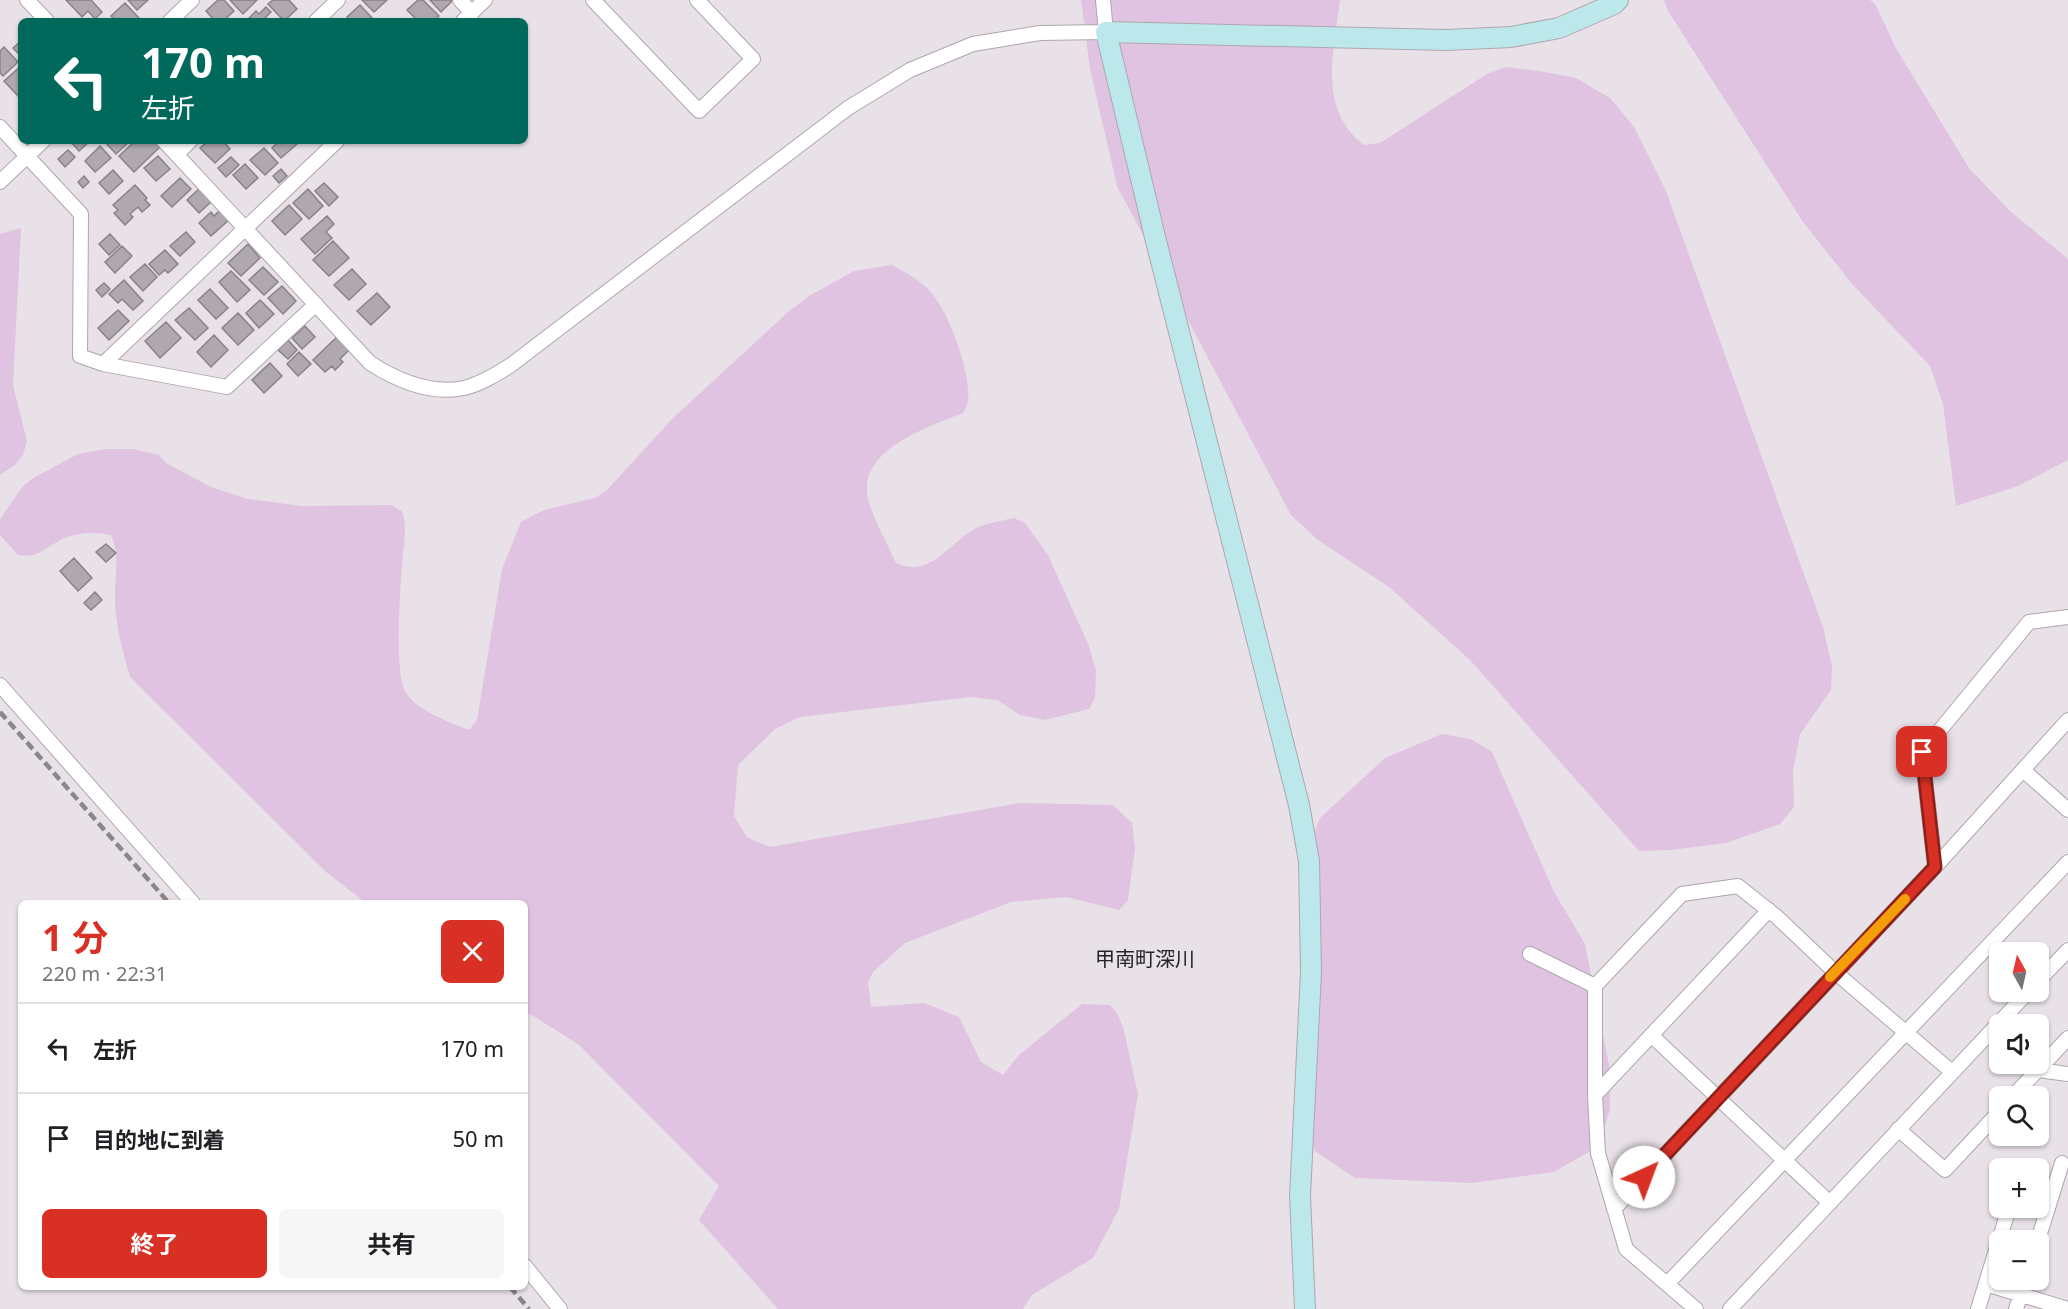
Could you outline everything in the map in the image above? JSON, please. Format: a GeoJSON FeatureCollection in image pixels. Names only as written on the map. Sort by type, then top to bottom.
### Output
{"type":"FeatureCollection","features":[{"type":"Feature","properties":{"kind":"street"},"geometry":{"type":"LineString","coordinates":[[173,18],[192,0]]}},
{"type":"Feature","properties":{"kind":"street"},"geometry":{"type":"LineString","coordinates":[[319,18],[338,0]]}},
{"type":"Feature","properties":{"kind":"street"},"geometry":{"type":"LineString","coordinates":[[460,0],[468,17],[485,0]]}},
{"type":"Feature","properties":{"kind":"street"},"geometry":{"type":"LineString","coordinates":[[593,0],[699,111],[753,59],[697,0]]}},
{"type":"Feature","properties":{"kind":"street"},"geometry":{"type":"LineString","coordinates":[[1103,0],[1106,32],[1152,226],[1299,805],[1309,861],[1311,972],[1300,1196],[1305,1309]]}},
{"type":"Feature","properties":{"kind":"street"},"geometry":{"type":"LineString","coordinates":[[167,144],[370,363],[407,384],[463,388],[478,383],[511,365],[848,108],[910,70],[973,44],[1040,33],[1106,32],[1446,40],[1511,37],[1559,28],[1614,4],[1618,0]]}},
{"type":"Feature","properties":{"kind":"street"},"geometry":{"type":"LineString","coordinates":[[35,2],[45,18]]}},
{"type":"Feature","properties":{"kind":"street"},"geometry":{"type":"LineString","coordinates":[[0,127],[81,214],[80,356],[103,364],[227,387],[316,304]]}},
{"type":"Feature","properties":{"kind":"street"},"geometry":{"type":"LineString","coordinates":[[0,182],[40,144]]}},
{"type":"Feature","properties":{"kind":"street"},"geometry":{"type":"LineString","coordinates":[[177,154],[187,144]]}},
{"type":"Feature","properties":{"kind":"street"},"geometry":{"type":"LineString","coordinates":[[103,364],[334,144]]}},
{"type":"Feature","properties":{"kind":"street"},"geometry":{"type":"LineString","coordinates":[[1935,867],[1922,752],[2029,622],[2068,617]]}},
{"type":"Feature","properties":{"kind":"street"},"geometry":{"type":"LineString","coordinates":[[0,685],[190,900]]}},
{"type":"Feature","properties":{"kind":"street"},"geometry":{"type":"LineString","coordinates":[[1614,1209],[1935,867],[2068,720]]}},
{"type":"Feature","properties":{"kind":"street"},"geometry":{"type":"LineString","coordinates":[[2023,770],[2068,810]]}},
{"type":"Feature","properties":{"kind":"street"},"geometry":{"type":"LineString","coordinates":[[1667,1284],[2068,862]]}},
{"type":"Feature","properties":{"kind":"street"},"geometry":{"type":"LineString","coordinates":[[1696,1309],[1626,1249],[1598,1153],[1595,1095],[1595,986],[1682,894],[1738,886],[1769,910],[1835,972],[1952,1072]]}},
{"type":"Feature","properties":{"kind":"street"},"geometry":{"type":"LineString","coordinates":[[1595,1095],[1769,910]]}},
{"type":"Feature","properties":{"kind":"street"},"geometry":{"type":"LineString","coordinates":[[2049,970],[2068,950]]}},
{"type":"Feature","properties":{"kind":"street"},"geometry":{"type":"LineString","coordinates":[[1530,954],[1595,986]]}},
{"type":"Feature","properties":{"kind":"street"},"geometry":{"type":"LineString","coordinates":[[1730,1309],[2018,1002]]}},
{"type":"Feature","properties":{"kind":"street"},"geometry":{"type":"LineString","coordinates":[[1651,1035],[1830,1203]]}},
{"type":"Feature","properties":{"kind":"street"},"geometry":{"type":"LineString","coordinates":[[2049,1058],[2068,1038]]}},
{"type":"Feature","properties":{"kind":"street"},"geometry":{"type":"LineString","coordinates":[[2049,1071],[2068,1074]]}},
{"type":"Feature","properties":{"kind":"street"},"geometry":{"type":"LineString","coordinates":[[2023,1086],[2034,1074]]}},
{"type":"Feature","properties":{"kind":"street"},"geometry":{"type":"LineString","coordinates":[[1898,1129],[1945,1170],[1989,1123]]}},
{"type":"Feature","properties":{"kind":"street"},"geometry":{"type":"LineString","coordinates":[[2041,1230],[2062,1163]]}},
{"type":"Feature","properties":{"kind":"street"},"geometry":{"type":"LineString","coordinates":[[1978,1309],[2006,1218]]}},
{"type":"Feature","properties":{"kind":"street"},"geometry":{"type":"LineString","coordinates":[[528,1270],[561,1309]]}},
{"type":"Feature","properties":{"kind":"street"},"geometry":{"type":"LineString","coordinates":[[1986,1284],[2068,1309]]}},
{"type":"Feature","properties":{"kind":"street"},"geometry":{"type":"LineString","coordinates":[[2016,1309],[2022,1290]]}},
{"type":"Feature","properties":{"kind":"shaded area"},"geometry":{"type":"Polygon","coordinates":[[[1081,0],[1340,0],[1333,59],[1334,97],[1349,131],[1364,145],[1380,143],[1487,74],[1506,67],[1576,78],[1610,98],[1634,127],[1666,191],[1823,627],[1832,666],[1831,690],[1800,734],[1793,771],[1794,807],[1780,824],[1726,843],[1671,850],[1639,851],[1470,660],[1389,587],[1318,540],[1291,515],[1117,186],[1090,69],[1081,0]]]}},
{"type":"Feature","properties":{"kind":"shaded area"},"geometry":{"type":"Polygon","coordinates":[[[1664,0],[1870,0],[1875,4],[1897,50],[1969,168],[2010,211],[2068,259],[2068,460],[2018,486],[1956,506],[1943,404],[1930,366],[1853,285],[1803,222],[1668,11],[1664,0]]]}},
{"type":"Feature","properties":{"kind":"shaded area"},"geometry":{"type":"Polygon","coordinates":[[[21,228],[13,385],[27,441],[23,455],[15,465],[0,475],[0,234],[21,228]]]}},
{"type":"Feature","properties":{"kind":"shaded area"},"geometry":{"type":"Polygon","coordinates":[[[892,265],[909,274],[929,290],[946,316],[958,345],[966,375],[968,400],[963,413],[932,425],[899,442],[873,466],[868,482],[868,499],[880,531],[896,563],[908,567],[928,563],[938,558],[973,530],[993,522],[1014,518],[1025,523],[1048,555],[1089,646],[1096,671],[1095,698],[1089,709],[1045,720],[1020,715],[997,700],[971,697],[800,717],[775,729],[738,765],[734,816],[747,837],[770,847],[1019,803],[1113,805],[1132,823],[1135,849],[1128,900],[1119,910],[1066,897],[1011,902],[905,943],[874,971],[868,982],[871,1007],[924,1003],[959,1017],[981,1062],[1003,1075],[1019,1055],[1082,1004],[1110,1005],[1118,1015],[1123,1027],[1138,1094],[1119,1209],[1093,1258],[1032,1295],[1023,1309],[778,1309],[699,1220],[719,1186],[578,1044],[528,1013],[528,900],[362,900],[326,872],[130,677],[116,619],[116,551],[111,535],[94,533],[76,535],[25,556],[18,555],[0,535],[0,519],[23,486],[33,478],[78,454],[106,449],[133,449],[159,455],[166,463],[211,487],[248,499],[302,506],[391,505],[402,511],[405,525],[399,629],[401,679],[404,689],[415,703],[424,709],[469,730],[477,720],[502,569],[521,522],[544,510],[595,498],[606,491],[673,418],[787,313],[809,296],[854,271],[892,265]]]}},
{"type":"Feature","properties":{"kind":"shaded area"},"geometry":{"type":"Polygon","coordinates":[[[1442,734],[1471,739],[1492,752],[1554,892],[1585,944],[1609,1065],[1610,1109],[1599,1146],[1554,1172],[1472,1183],[1355,1178],[1315,1151],[1298,1109],[1308,847],[1320,818],[1385,758],[1442,734]]]}},
{"type":"Feature","properties":{"kind":"building"},"geometry":{"type":"Polygon","coordinates":[[[66,0],[91,0],[102,12],[94,18],[88,11],[82,17],[66,0]]]}},
{"type":"Feature","properties":{"kind":"building"},"geometry":{"type":"Polygon","coordinates":[[[128,0],[148,0],[137,10],[128,0]]]}},
{"type":"Feature","properties":{"kind":"building"},"geometry":{"type":"Polygon","coordinates":[[[218,0],[224,0],[234,11],[226,18],[212,18],[206,11],[218,0]]]}},
{"type":"Feature","properties":{"kind":"building"},"geometry":{"type":"Polygon","coordinates":[[[230,0],[257,0],[243,14],[230,0]]]}},
{"type":"Feature","properties":{"kind":"building"},"geometry":{"type":"Polygon","coordinates":[[[273,0],[289,0],[297,9],[287,18],[281,18],[268,4],[273,0]]]}},
{"type":"Feature","properties":{"kind":"building"},"geometry":{"type":"Polygon","coordinates":[[[362,0],[387,0],[374,12],[362,0]]]}},
{"type":"Feature","properties":{"kind":"building"},"geometry":{"type":"Polygon","coordinates":[[[418,0],[423,0],[439,16],[437,18],[415,18],[407,10],[418,0]]]}},
{"type":"Feature","properties":{"kind":"building"},"geometry":{"type":"Polygon","coordinates":[[[430,0],[453,0],[441,12],[430,0]]]}},
{"type":"Feature","properties":{"kind":"building"},"geometry":{"type":"Polygon","coordinates":[[[125,3],[139,18],[113,18],[111,16],[125,3]]]}},
{"type":"Feature","properties":{"kind":"building"},"geometry":{"type":"Polygon","coordinates":[[[360,5],[372,18],[348,18],[360,5]]]}},
{"type":"Feature","properties":{"kind":"building"},"geometry":{"type":"Polygon","coordinates":[[[266,7],[271,12],[265,18],[249,18],[256,11],[259,14],[266,7]]]}},
{"type":"Feature","properties":{"kind":"building"},"geometry":{"type":"Polygon","coordinates":[[[18,44],[18,53],[13,48],[18,44]]]}},
{"type":"Feature","properties":{"kind":"building"},"geometry":{"type":"Polygon","coordinates":[[[4,47],[18,62],[3,76],[0,73],[0,51],[4,47]]]}},
{"type":"Feature","properties":{"kind":"building"},"geometry":{"type":"Polygon","coordinates":[[[18,69],[18,96],[4,81],[18,69]]]}},
{"type":"Feature","properties":{"kind":"building"},"geometry":{"type":"Polygon","coordinates":[[[73,144],[87,144],[79,151],[73,144]]]}},
{"type":"Feature","properties":{"kind":"building"},"geometry":{"type":"Polygon","coordinates":[[[107,144],[127,144],[116,154],[107,144]]]}},
{"type":"Feature","properties":{"kind":"building"},"geometry":{"type":"Polygon","coordinates":[[[132,144],[159,144],[161,146],[134,172],[119,156],[132,144]]]}},
{"type":"Feature","properties":{"kind":"building"},"geometry":{"type":"Polygon","coordinates":[[[205,144],[226,144],[230,149],[215,163],[200,148],[205,144]]]}},
{"type":"Feature","properties":{"kind":"building"},"geometry":{"type":"Polygon","coordinates":[[[276,144],[297,144],[281,158],[272,148],[276,144]]]}},
{"type":"Feature","properties":{"kind":"building"},"geometry":{"type":"Polygon","coordinates":[[[100,146],[111,158],[95,172],[85,161],[100,146]]]}},
{"type":"Feature","properties":{"kind":"building"},"geometry":{"type":"Polygon","coordinates":[[[264,148],[278,163],[265,175],[250,160],[264,148]]]}},
{"type":"Feature","properties":{"kind":"building"},"geometry":{"type":"Polygon","coordinates":[[[68,150],[75,157],[65,167],[58,159],[68,150]]]}},
{"type":"Feature","properties":{"kind":"building"},"geometry":{"type":"Polygon","coordinates":[[[158,156],[170,169],[156,181],[144,168],[158,156]]]}},
{"type":"Feature","properties":{"kind":"building"},"geometry":{"type":"Polygon","coordinates":[[[231,157],[239,165],[226,177],[218,168],[231,157]]]}},
{"type":"Feature","properties":{"kind":"building"},"geometry":{"type":"Polygon","coordinates":[[[245,164],[258,178],[246,189],[233,175],[245,164]]]}},
{"type":"Feature","properties":{"kind":"building"},"geometry":{"type":"Polygon","coordinates":[[[281,169],[287,176],[279,183],[273,176],[281,169]]]}},
{"type":"Feature","properties":{"kind":"building"},"geometry":{"type":"Polygon","coordinates":[[[113,170],[123,181],[109,194],[99,183],[113,170]]]}},
{"type":"Feature","properties":{"kind":"building"},"geometry":{"type":"Polygon","coordinates":[[[84,176],[89,182],[83,188],[78,182],[84,176]]]}},
{"type":"Feature","properties":{"kind":"building"},"geometry":{"type":"Polygon","coordinates":[[[180,178],[191,189],[172,207],[161,196],[180,178]]]}},
{"type":"Feature","properties":{"kind":"building"},"geometry":{"type":"Polygon","coordinates":[[[324,183],[338,197],[329,206],[315,191],[324,183]]]}},
{"type":"Feature","properties":{"kind":"building"},"geometry":{"type":"Polygon","coordinates":[[[135,185],[150,205],[142,212],[138,207],[130,214],[133,217],[125,225],[114,213],[118,210],[113,205],[135,185]]]}},
{"type":"Feature","properties":{"kind":"building"},"geometry":{"type":"Polygon","coordinates":[[[201,187],[213,200],[199,213],[187,200],[201,187]]]}},
{"type":"Feature","properties":{"kind":"building"},"geometry":{"type":"Polygon","coordinates":[[[308,189],[323,206],[309,219],[293,203],[308,189]]]}},
{"type":"Feature","properties":{"kind":"building"},"geometry":{"type":"Polygon","coordinates":[[[289,205],[302,219],[285,235],[272,221],[289,205]]]}},
{"type":"Feature","properties":{"kind":"building"},"geometry":{"type":"Polygon","coordinates":[[[221,209],[230,219],[211,236],[199,223],[211,212],[214,216],[221,209]]]}},
{"type":"Feature","properties":{"kind":"building"},"geometry":{"type":"Polygon","coordinates":[[[327,216],[334,224],[326,232],[332,238],[315,254],[301,239],[327,216]]]}},
{"type":"Feature","properties":{"kind":"building"},"geometry":{"type":"Polygon","coordinates":[[[186,232],[195,242],[180,256],[170,246],[186,232]]]}},
{"type":"Feature","properties":{"kind":"building"},"geometry":{"type":"Polygon","coordinates":[[[110,234],[120,245],[109,255],[99,244],[110,234]]]}},
{"type":"Feature","properties":{"kind":"building"},"geometry":{"type":"Polygon","coordinates":[[[333,241],[349,258],[329,276],[313,260],[333,241]]]}},
{"type":"Feature","properties":{"kind":"building"},"geometry":{"type":"Polygon","coordinates":[[[248,244],[260,258],[241,276],[228,263],[248,244]]]}},
{"type":"Feature","properties":{"kind":"building"},"geometry":{"type":"Polygon","coordinates":[[[122,246],[132,256],[115,273],[105,262],[122,246]]]}},
{"type":"Feature","properties":{"kind":"building"},"geometry":{"type":"Polygon","coordinates":[[[165,250],[178,264],[168,273],[165,270],[159,275],[149,264],[165,250]]]}},
{"type":"Feature","properties":{"kind":"building"},"geometry":{"type":"Polygon","coordinates":[[[145,264],[157,277],[143,291],[130,277],[145,264]]]}},
{"type":"Feature","properties":{"kind":"building"},"geometry":{"type":"Polygon","coordinates":[[[263,267],[278,282],[264,295],[249,280],[263,267]]]}},
{"type":"Feature","properties":{"kind":"building"},"geometry":{"type":"Polygon","coordinates":[[[352,269],[366,284],[349,300],[334,285],[352,269]]]}},
{"type":"Feature","properties":{"kind":"building"},"geometry":{"type":"Polygon","coordinates":[[[231,271],[250,290],[237,302],[219,282],[231,271]]]}},
{"type":"Feature","properties":{"kind":"building"},"geometry":{"type":"Polygon","coordinates":[[[124,280],[143,301],[133,310],[122,299],[118,303],[109,294],[124,280]]]}},
{"type":"Feature","properties":{"kind":"building"},"geometry":{"type":"Polygon","coordinates":[[[104,283],[110,289],[102,297],[96,290],[104,283]]]}},
{"type":"Feature","properties":{"kind":"building"},"geometry":{"type":"Polygon","coordinates":[[[282,286],[296,301],[283,314],[268,298],[282,286]]]}},
{"type":"Feature","properties":{"kind":"building"},"geometry":{"type":"Polygon","coordinates":[[[210,289],[228,308],[216,319],[198,300],[210,289]]]}},
{"type":"Feature","properties":{"kind":"building"},"geometry":{"type":"Polygon","coordinates":[[[377,293],[390,307],[371,325],[357,311],[377,293]]]}},
{"type":"Feature","properties":{"kind":"building"},"geometry":{"type":"Polygon","coordinates":[[[260,300],[274,314],[259,328],[246,313],[260,300]]]}},
{"type":"Feature","properties":{"kind":"building"},"geometry":{"type":"Polygon","coordinates":[[[189,308],[208,328],[195,340],[175,320],[189,308]]]}},
{"type":"Feature","properties":{"kind":"building"},"geometry":{"type":"Polygon","coordinates":[[[118,310],[129,321],[109,340],[98,328],[118,310]]]}},
{"type":"Feature","properties":{"kind":"building"},"geometry":{"type":"Polygon","coordinates":[[[238,313],[254,330],[238,345],[222,328],[238,313]]]}},
{"type":"Feature","properties":{"kind":"building"},"geometry":{"type":"Polygon","coordinates":[[[166,322],[181,338],[160,358],[145,341],[166,322]]]}},
{"type":"Feature","properties":{"kind":"building"},"geometry":{"type":"Polygon","coordinates":[[[305,326],[315,337],[302,349],[292,338],[305,326]]]}},
{"type":"Feature","properties":{"kind":"building"},"geometry":{"type":"Polygon","coordinates":[[[214,335],[228,350],[211,367],[197,352],[214,335]]]}},
{"type":"Feature","properties":{"kind":"building"},"geometry":{"type":"Polygon","coordinates":[[[339,335],[351,348],[340,359],[343,362],[335,370],[332,366],[325,372],[313,360],[339,335]]]}},
{"type":"Feature","properties":{"kind":"building"},"geometry":{"type":"Polygon","coordinates":[[[288,340],[297,350],[288,359],[278,350],[288,340]]]}},
{"type":"Feature","properties":{"kind":"building"},"geometry":{"type":"Polygon","coordinates":[[[299,352],[311,364],[298,376],[287,364],[299,352]]]}},
{"type":"Feature","properties":{"kind":"building"},"geometry":{"type":"Polygon","coordinates":[[[270,363],[282,376],[264,393],[252,380],[270,363]]]}},
{"type":"Feature","properties":{"kind":"building"},"geometry":{"type":"Polygon","coordinates":[[[106,544],[116,553],[106,562],[96,552],[106,544]]]}},
{"type":"Feature","properties":{"kind":"building"},"geometry":{"type":"Polygon","coordinates":[[[74,558],[92,578],[78,591],[60,571],[74,558]]]}},
{"type":"Feature","properties":{"kind":"building"},"geometry":{"type":"Polygon","coordinates":[[[95,592],[102,600],[91,610],[84,603],[95,592]]]}},
{"type":"Feature","properties":{"kind":"railway"},"geometry":{"type":"LineString","coordinates":[[0,712],[166,900]]}},
{"type":"Feature","properties":{"kind":"railway"},"geometry":{"type":"LineString","coordinates":[[513,1290],[529,1309]]}},
{"type":"Feature","properties":{"kind":"slow traffic"},"geometry":{"type":"LineString","coordinates":[[1830,977],[1905,899]]}},
{"type":"Feature","properties":{"kind":"district","name":"甲南町深川"},"geometry":{"type":"Point","coordinates":[1145,958]}},
{"type":"Feature","properties":{"kind":"route"},"geometry":{"type":"LineString","coordinates":[[1644,1177],[1935,867],[1922,752]]}}]}
